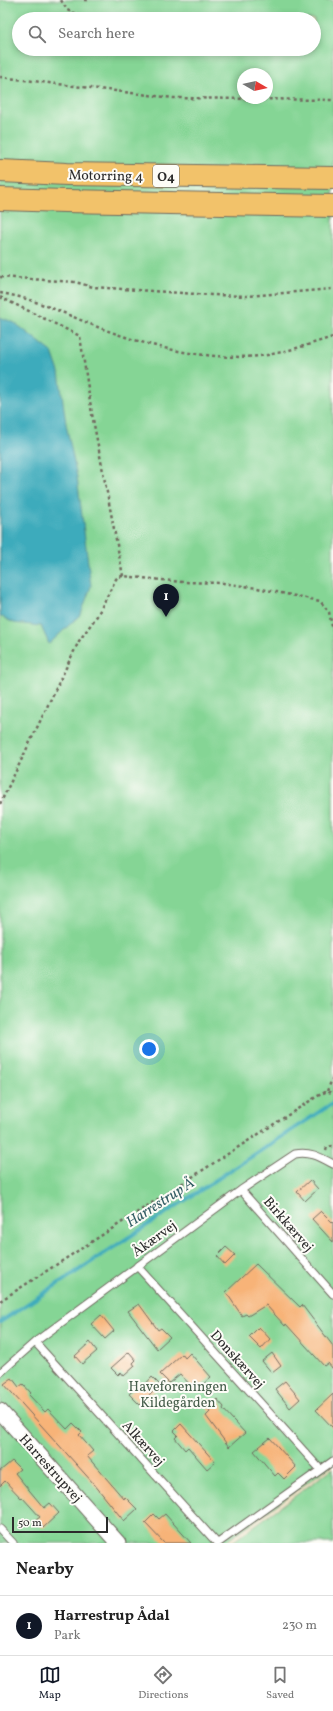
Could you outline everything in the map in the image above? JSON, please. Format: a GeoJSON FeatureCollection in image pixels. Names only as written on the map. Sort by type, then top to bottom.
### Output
{"type":"FeatureCollection","features":[{"type":"Feature","properties":{"kind":"highway","name":"Motorring 4"},"geometry":{"type":"LineString","coordinates":[[0,171],[67,174],[333,178]]}},
{"type":"Feature","properties":{"kind":"highway","name":"Motorring 4"},"geometry":{"type":"LineString","coordinates":[[0,199],[228,205],[333,206]]}},
{"type":"Feature","properties":{"kind":"highway"},"geometry":{"type":"LineString","coordinates":[[0,213],[105,214],[228,205]]}},
{"type":"Feature","properties":{"kind":"street","name":"Harrestrupvej"},"geometry":{"type":"LineString","coordinates":[[0,1411],[118,1543]]}},
{"type":"Feature","properties":{"kind":"lane","name":"Åkærvej"},"geometry":{"type":"LineString","coordinates":[[0,1373],[35,1342],[137,1266],[241,1190],[295,1154],[304,1152],[316,1155],[333,1164]]}},
{"type":"Feature","properties":{"kind":"lane","name":"Birkkærvej"},"geometry":{"type":"LineString","coordinates":[[241,1190],[333,1294]]}},
{"type":"Feature","properties":{"kind":"lane","name":"Donskærvej"},"geometry":{"type":"LineString","coordinates":[[137,1266],[320,1469]]}},
{"type":"Feature","properties":{"kind":"lane","name":"Alkærvej"},"geometry":{"type":"LineString","coordinates":[[35,1342],[218,1543]]}},
{"type":"Feature","properties":{"kind":"lane"},"geometry":{"type":"LineString","coordinates":[[218,1543],[333,1461]]}},
{"type":"Feature","properties":{"kind":"lane"},"geometry":{"type":"LineString","coordinates":[[0,1529],[13,1543]]}},
{"type":"Feature","properties":{"kind":"path"},"geometry":{"type":"LineString","coordinates":[[61,0],[67,10],[72,12]]}},
{"type":"Feature","properties":{"kind":"path"},"geometry":{"type":"LineString","coordinates":[[0,77],[173,98],[333,100]]}},
{"type":"Feature","properties":{"kind":"path"},"geometry":{"type":"LineString","coordinates":[[0,277],[74,282],[93,287],[211,295],[254,295],[333,289]]}},
{"type":"Feature","properties":{"kind":"path"},"geometry":{"type":"LineString","coordinates":[[0,293],[22,296],[116,334],[162,347],[221,356],[260,356],[304,346],[333,337]]}},
{"type":"Feature","properties":{"kind":"path"},"geometry":{"type":"LineString","coordinates":[[0,297],[80,336],[92,414],[123,576]]}},
{"type":"Feature","properties":{"kind":"path"},"geometry":{"type":"LineString","coordinates":[[0,804],[79,641],[98,616],[118,577],[123,576],[182,582],[223,583],[320,601],[329,612],[333,631]]}},
{"type":"Feature","properties":{"kind":"path"},"geometry":{"type":"LineString","coordinates":[[0,1301],[330,1092],[333,1077]]}},
{"type":"Feature","properties":{"kind":"green space","name":"Haveforeningen Kildegården"},"geometry":{"type":"Polygon","coordinates":[[[0,0],[333,0],[333,1464],[224,1543],[0,1543],[0,0]]]}},
{"type":"Feature","properties":{"kind":"green space"},"geometry":{"type":"Polygon","coordinates":[[[333,1468],[333,1543],[231,1543],[333,1468]]]}},
{"type":"Feature","properties":{"kind":"water"},"geometry":{"type":"Polygon","coordinates":[[[0,317],[15,323],[52,352],[59,372],[66,424],[77,477],[91,586],[81,614],[49,644],[41,626],[14,623],[0,616],[0,317]]]}},
{"type":"Feature","properties":{"kind":"building"},"geometry":{"type":"Polygon","coordinates":[[[310,1180],[318,1189],[305,1201],[297,1192],[310,1180]]]}},
{"type":"Feature","properties":{"kind":"building"},"geometry":{"type":"Polygon","coordinates":[[[321,1211],[333,1223],[333,1242],[312,1219],[321,1211]]]}},
{"type":"Feature","properties":{"kind":"building"},"geometry":{"type":"Polygon","coordinates":[[[226,1247],[235,1255],[225,1265],[217,1256],[226,1247]]]}},
{"type":"Feature","properties":{"kind":"building"},"geometry":{"type":"Polygon","coordinates":[[[256,1264],[300,1307],[302,1305],[333,1346],[333,1369],[328,1363],[324,1366],[286,1324],[285,1326],[266,1305],[248,1316],[246,1314],[242,1316],[226,1292],[256,1264]]]}},
{"type":"Feature","properties":{"kind":"building"},"geometry":{"type":"Polygon","coordinates":[[[139,1304],[158,1330],[161,1328],[170,1337],[157,1349],[128,1311],[139,1304]]]}},
{"type":"Feature","properties":{"kind":"building"},"geometry":{"type":"Polygon","coordinates":[[[101,1315],[114,1331],[105,1339],[91,1324],[101,1315]]]}},
{"type":"Feature","properties":{"kind":"building"},"geometry":{"type":"Polygon","coordinates":[[[259,1327],[270,1339],[261,1349],[249,1337],[259,1327]]]}},
{"type":"Feature","properties":{"kind":"building"},"geometry":{"type":"Polygon","coordinates":[[[90,1342],[97,1351],[82,1364],[75,1356],[90,1342]]]}},
{"type":"Feature","properties":{"kind":"building"},"geometry":{"type":"Polygon","coordinates":[[[129,1352],[136,1360],[133,1363],[135,1366],[124,1376],[121,1372],[118,1375],[111,1368],[129,1352]]]}},
{"type":"Feature","properties":{"kind":"building"},"geometry":{"type":"Polygon","coordinates":[[[190,1353],[211,1377],[201,1386],[199,1384],[194,1389],[180,1374],[169,1383],[160,1374],[182,1354],[185,1358],[190,1353]]]}},
{"type":"Feature","properties":{"kind":"building"},"geometry":{"type":"Polygon","coordinates":[[[272,1353],[281,1366],[272,1373],[262,1361],[272,1353]]]}},
{"type":"Feature","properties":{"kind":"building"},"geometry":{"type":"Polygon","coordinates":[[[152,1377],[160,1385],[140,1405],[129,1394],[139,1385],[142,1388],[152,1377]]]}},
{"type":"Feature","properties":{"kind":"building"},"geometry":{"type":"Polygon","coordinates":[[[12,1378],[19,1387],[23,1384],[31,1393],[29,1395],[45,1412],[48,1409],[67,1429],[73,1423],[82,1432],[79,1435],[93,1451],[87,1456],[124,1499],[125,1497],[137,1509],[124,1521],[94,1484],[4,1384],[12,1378]]]}},
{"type":"Feature","properties":{"kind":"building"},"geometry":{"type":"Polygon","coordinates":[[[285,1381],[300,1399],[290,1408],[275,1389],[285,1381]]]}},
{"type":"Feature","properties":{"kind":"building"},"geometry":{"type":"Polygon","coordinates":[[[333,1394],[333,1428],[316,1410],[333,1394]]]}},
{"type":"Feature","properties":{"kind":"building"},"geometry":{"type":"Polygon","coordinates":[[[217,1399],[224,1407],[223,1409],[245,1433],[229,1447],[206,1416],[210,1412],[207,1408],[217,1399]]]}},
{"type":"Feature","properties":{"kind":"building"},"geometry":{"type":"Polygon","coordinates":[[[181,1424],[215,1462],[207,1469],[188,1447],[185,1450],[175,1438],[178,1435],[174,1431],[181,1424]]]}},
{"type":"Feature","properties":{"kind":"building"},"geometry":{"type":"Polygon","coordinates":[[[270,1438],[296,1467],[284,1479],[278,1473],[275,1476],[254,1451],[270,1438]]]}},
{"type":"Feature","properties":{"kind":"building"},"geometry":{"type":"Polygon","coordinates":[[[12,1461],[20,1469],[15,1473],[44,1508],[50,1503],[59,1513],[43,1528],[36,1520],[40,1517],[22,1497],[21,1498],[5,1481],[0,1486],[0,1471],[12,1461]]]}},
{"type":"Feature","properties":{"kind":"building"},"geometry":{"type":"Polygon","coordinates":[[[154,1514],[159,1519],[165,1514],[191,1543],[164,1543],[145,1523],[154,1514]]]}},
{"type":"Feature","properties":{"kind":"waterway","name":"Harrestrup Å"},"geometry":{"type":"LineString","coordinates":[[0,1322],[333,1103]]}},
{"type":"Feature","properties":{"kind":"place","name":"Harrestrup Ådal"},"geometry":{"type":"Point","coordinates":[166,617]}}]}
